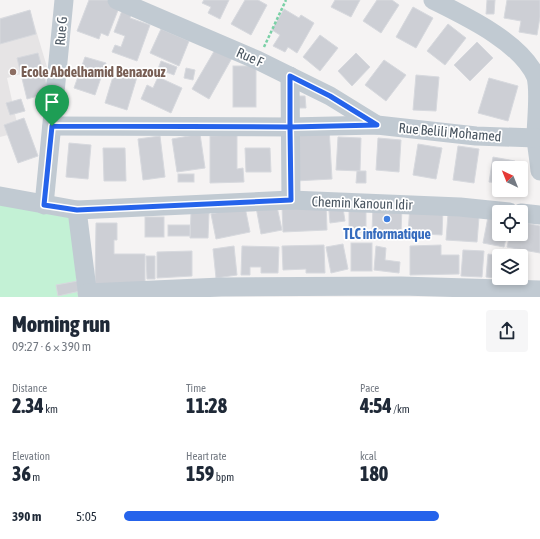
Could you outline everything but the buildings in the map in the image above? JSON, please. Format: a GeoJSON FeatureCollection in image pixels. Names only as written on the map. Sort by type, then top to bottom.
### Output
{"type":"FeatureCollection","features":[{"type":"Feature","properties":{"kind":"street","name":"Rue G"},"geometry":{"type":"LineString","coordinates":[[44,205],[64,0]]}},
{"type":"Feature","properties":{"kind":"street","name":"Rue F"},"geometry":{"type":"LineString","coordinates":[[117,0],[257,60],[330,96],[377,125]]}},
{"type":"Feature","properties":{"kind":"street"},"geometry":{"type":"LineString","coordinates":[[433,0],[470,18],[494,33],[538,74],[536,138],[540,171]]}},
{"type":"Feature","properties":{"kind":"street"},"geometry":{"type":"LineString","coordinates":[[290,76],[291,200]]}},
{"type":"Feature","properties":{"kind":"street","name":"Rue Belili Mohamed"},"geometry":{"type":"LineString","coordinates":[[52,126],[290,127],[377,125],[476,136],[536,138]]}},
{"type":"Feature","properties":{"kind":"street","name":"Chemin Kanoun Idir"},"geometry":{"type":"LineString","coordinates":[[0,196],[77,210],[291,200],[460,207],[492,210]]}},
{"type":"Feature","properties":{"kind":"street"},"geometry":{"type":"LineString","coordinates":[[77,210],[87,295],[221,287],[401,286],[540,290]]}},
{"type":"Feature","properties":{"kind":"street"},"geometry":{"type":"LineString","coordinates":[[528,214],[540,215]]}},
{"type":"Feature","properties":{"kind":"path"},"geometry":{"type":"LineString","coordinates":[[257,60],[286,0]]}},
{"type":"Feature","properties":{"kind":"shaded area","name":"Ecole Abdelhamid Benazouz"},"geometry":{"type":"Polygon","coordinates":[[[30,10],[47,67],[7,78],[19,132],[0,137],[0,18],[30,10]]]}},
{"type":"Feature","properties":{"kind":"green space"},"geometry":{"type":"Polygon","coordinates":[[[0,204],[71,217],[78,297],[0,297],[0,204]]]}},
{"type":"Feature","properties":{"kind":"place","name":"Ecole Abdelhamid Benazouz"},"geometry":{"type":"Point","coordinates":[13,72]}},
{"type":"Feature","properties":{"kind":"place","name":"TLC informatique"},"geometry":{"type":"Point","coordinates":[387,219]}},
{"type":"Feature","properties":{"kind":"route"},"geometry":{"type":"LineString","coordinates":[[52,126],[44,205],[77,210],[291,200],[290,127],[377,125],[330,96],[290,76],[290,127],[52,126]]}}]}
